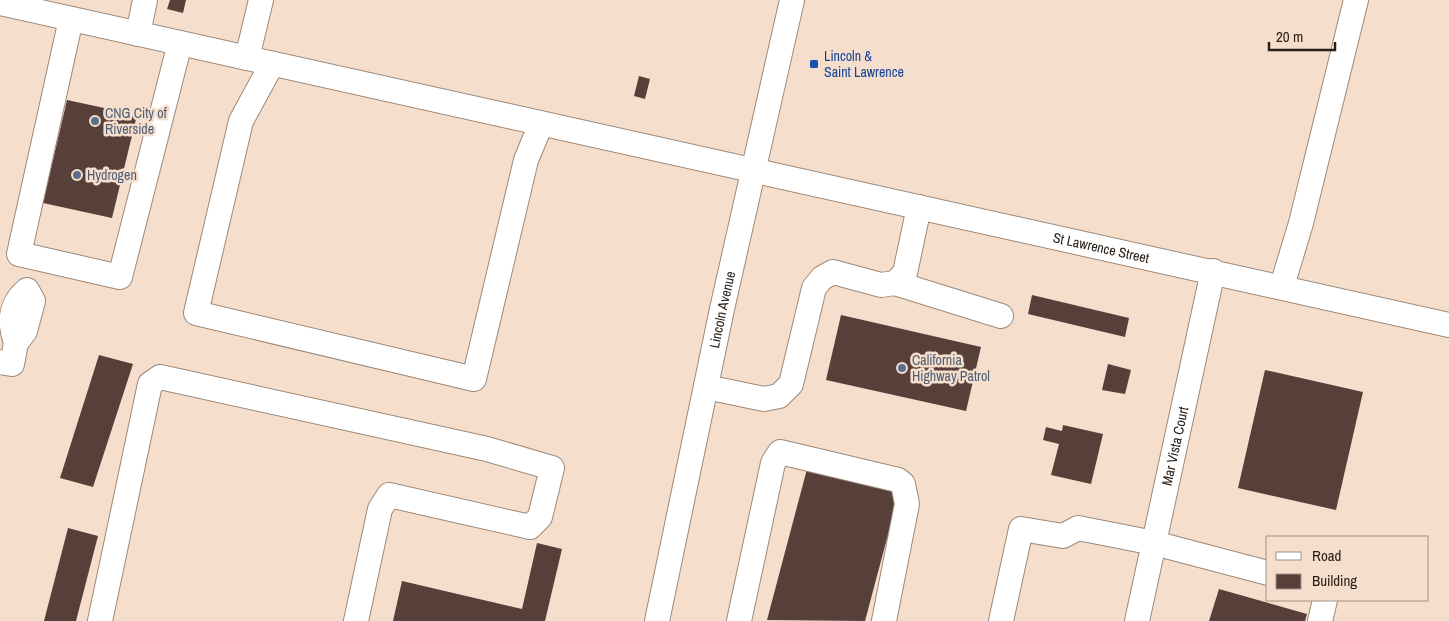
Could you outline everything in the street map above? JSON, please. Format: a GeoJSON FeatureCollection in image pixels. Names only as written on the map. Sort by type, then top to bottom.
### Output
{"type":"FeatureCollection","features":[{"type":"Feature","properties":{"kind":"street"},"geometry":{"type":"LineString","coordinates":[[138,34],[145,0]]}},
{"type":"Feature","properties":{"kind":"street"},"geometry":{"type":"LineString","coordinates":[[247,58],[261,0]]}},
{"type":"Feature","properties":{"kind":"street","name":"Lincoln Avenue"},"geometry":{"type":"LineString","coordinates":[[657,621],[706,387],[792,0]]}},
{"type":"Feature","properties":{"kind":"street"},"geometry":{"type":"LineString","coordinates":[[1282,286],[1301,224],[1356,0]]}},
{"type":"Feature","properties":{"kind":"street","name":"St Lawrence Street"},"geometry":{"type":"LineString","coordinates":[[0,3],[541,124],[1282,286],[1449,325]]}},
{"type":"Feature","properties":{"kind":"street"},"geometry":{"type":"LineString","coordinates":[[70,19],[19,254],[120,278],[180,43]]}},
{"type":"Feature","properties":{"kind":"street"},"geometry":{"type":"LineString","coordinates":[[272,64],[241,121],[196,314],[474,379],[526,160],[541,124]]}},
{"type":"Feature","properties":{"kind":"street"},"geometry":{"type":"LineString","coordinates":[[896,283],[905,273],[919,206]]}},
{"type":"Feature","properties":{"kind":"street"},"geometry":{"type":"LineString","coordinates":[[0,362],[12,364],[16,344],[25,331],[33,301],[27,290],[35,258]]}},
{"type":"Feature","properties":{"kind":"street","name":"Mar Vista Court"},"geometry":{"type":"LineString","coordinates":[[1137,621],[1214,271]]}},
{"type":"Feature","properties":{"kind":"street"},"geometry":{"type":"LineString","coordinates":[[706,387],[764,399],[779,396],[791,384],[814,288],[822,278],[833,272],[881,284],[896,283],[1001,316]]}},
{"type":"Feature","properties":{"kind":"street"},"geometry":{"type":"LineString","coordinates":[[100,621],[150,384],[160,377],[487,449],[552,468],[540,517],[530,527],[389,495],[380,509],[356,621]]}},
{"type":"Feature","properties":{"kind":"street"},"geometry":{"type":"LineString","coordinates":[[739,621],[773,463],[780,452],[898,480],[903,484],[907,504],[887,620]]}},
{"type":"Feature","properties":{"kind":"street"},"geometry":{"type":"LineString","coordinates":[[1001,621],[1021,529],[1063,536],[1078,528],[1154,543],[1266,572]]}},
{"type":"Feature","properties":{"kind":"street"},"geometry":{"type":"LineString","coordinates":[[1320,621],[1325,601]]}},
{"type":"Feature","properties":{"kind":"building"},"geometry":{"type":"Polygon","coordinates":[[[170,0],[186,0],[183,13],[167,9],[170,0]]]}},
{"type":"Feature","properties":{"kind":"building"},"geometry":{"type":"Polygon","coordinates":[[[639,76],[650,79],[645,99],[634,96],[639,76]]]}},
{"type":"Feature","properties":{"kind":"building"},"geometry":{"type":"Polygon","coordinates":[[[67,100],[137,115],[112,218],[43,203],[67,100]]]}},
{"type":"Feature","properties":{"kind":"building"},"geometry":{"type":"Polygon","coordinates":[[[1032,295],[1129,318],[1125,337],[1028,314],[1032,295]]]}},
{"type":"Feature","properties":{"kind":"building"},"geometry":{"type":"Polygon","coordinates":[[[841,315],[981,347],[966,411],[826,380],[841,315]]]}},
{"type":"Feature","properties":{"kind":"building"},"geometry":{"type":"Polygon","coordinates":[[[99,355],[133,364],[93,487],[60,478],[99,355]]]}},
{"type":"Feature","properties":{"kind":"building"},"geometry":{"type":"Polygon","coordinates":[[[1108,364],[1131,370],[1125,394],[1102,390],[1108,364]]]}},
{"type":"Feature","properties":{"kind":"building"},"geometry":{"type":"Polygon","coordinates":[[[1265,370],[1363,392],[1336,510],[1238,488],[1265,370]]]}},
{"type":"Feature","properties":{"kind":"building"},"geometry":{"type":"Polygon","coordinates":[[[1063,425],[1103,434],[1091,484],[1051,475],[1059,444],[1043,440],[1046,427],[1062,431],[1063,425]]]}},
{"type":"Feature","properties":{"kind":"building"},"geometry":{"type":"Polygon","coordinates":[[[807,469],[899,493],[865,621],[767,620],[807,469]]]}},
{"type":"Feature","properties":{"kind":"building"},"geometry":{"type":"Polygon","coordinates":[[[68,528],[98,536],[76,621],[44,621],[68,528]]]}},
{"type":"Feature","properties":{"kind":"building"},"geometry":{"type":"Polygon","coordinates":[[[537,543],[562,549],[545,621],[393,621],[402,581],[522,609],[537,543]]]}},
{"type":"Feature","properties":{"kind":"building"},"geometry":{"type":"Polygon","coordinates":[[[1219,589],[1307,614],[1305,621],[1209,621],[1219,589]]]}},
{"type":"Feature","properties":{"kind":"place","name":"Lincoln & Saint Lawrence"},"geometry":{"type":"Point","coordinates":[814,64]}},
{"type":"Feature","properties":{"kind":"place","name":"CNG City of Riverside"},"geometry":{"type":"Point","coordinates":[95,121]}},
{"type":"Feature","properties":{"kind":"place","name":"Hydrogen"},"geometry":{"type":"Point","coordinates":[77,175]}},
{"type":"Feature","properties":{"kind":"place","name":"California Highway Patrol"},"geometry":{"type":"Point","coordinates":[902,368]}}]}
